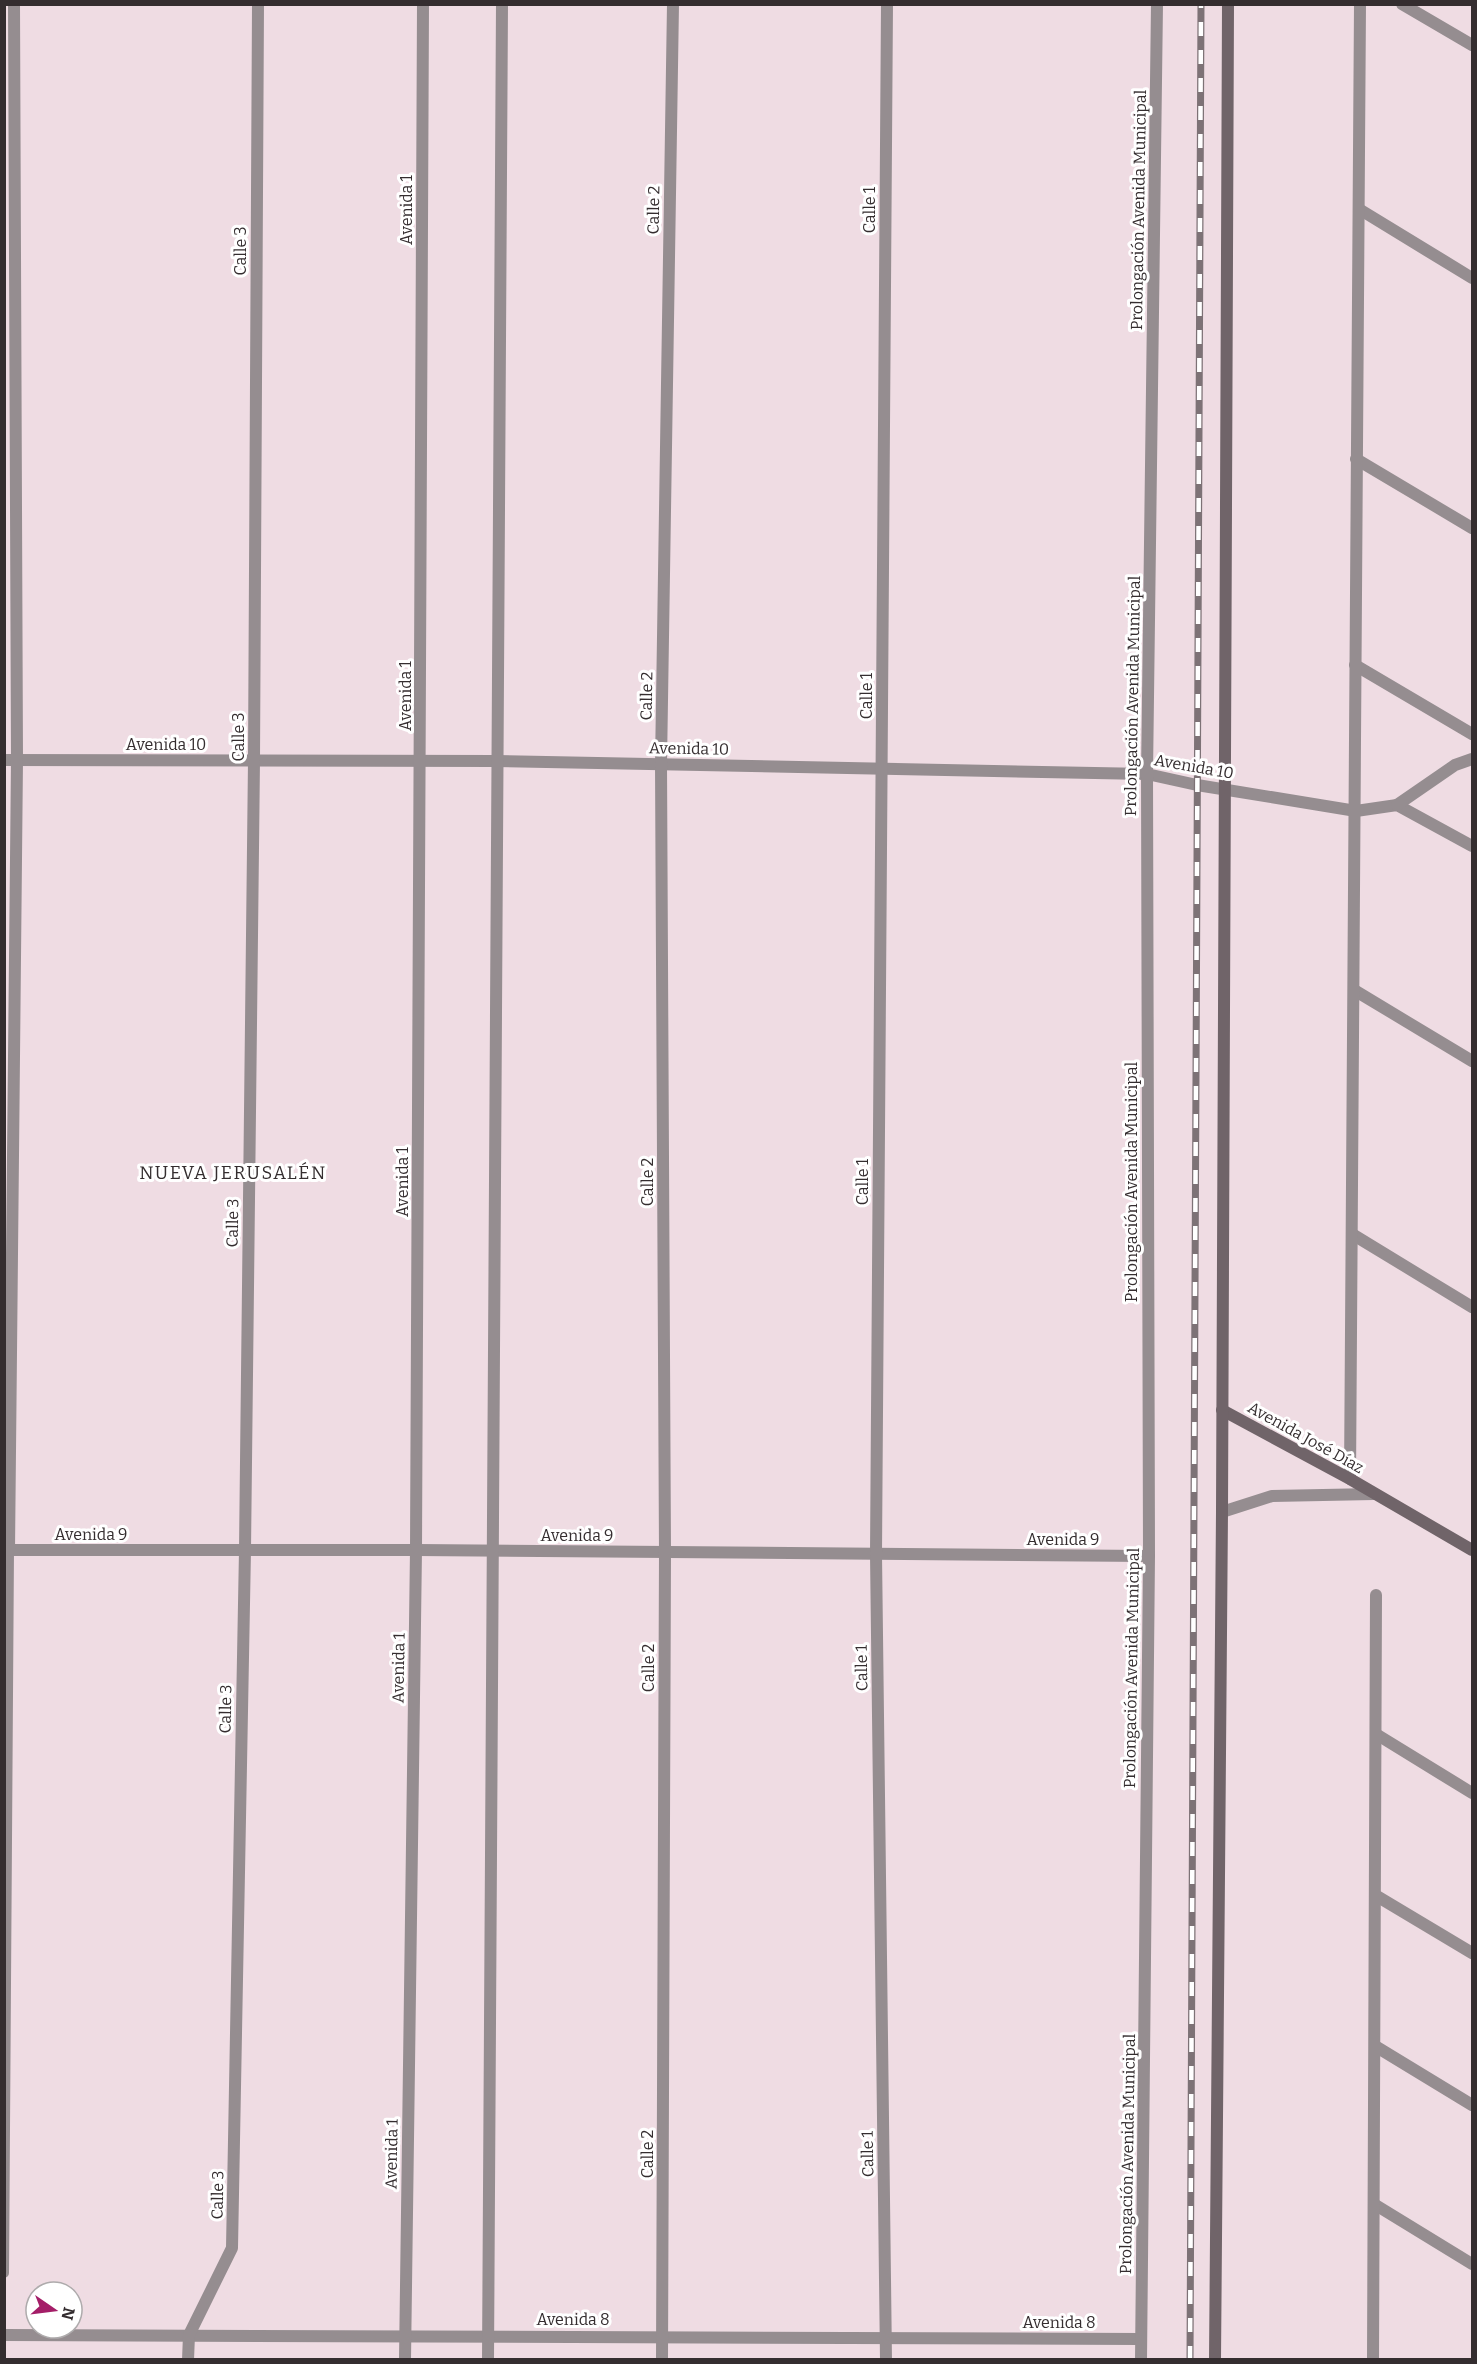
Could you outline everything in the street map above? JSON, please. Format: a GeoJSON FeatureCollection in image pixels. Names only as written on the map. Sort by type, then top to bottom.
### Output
{"type":"FeatureCollection","features":[{"type":"Feature","properties":{"kind":"main road"},"geometry":{"type":"LineString","coordinates":[[1215,2360],[1222,1512],[1228,4]]}},
{"type":"Feature","properties":{"kind":"main road","name":"Avenida José Díaz"},"geometry":{"type":"LineString","coordinates":[[1222,1410],[1350,1479],[1473,1550]]}},
{"type":"Feature","properties":{"kind":"street"},"geometry":{"type":"LineString","coordinates":[[7,1550],[14,4]]}},
{"type":"Feature","properties":{"kind":"street","name":"Calle 3"},"geometry":{"type":"LineString","coordinates":[[188,2360],[189,2334],[232,2248],[245,1550],[254,760],[258,4]]}},
{"type":"Feature","properties":{"kind":"street","name":"Avenida 1"},"geometry":{"type":"LineString","coordinates":[[405,2360],[416,1550],[423,4]]}},
{"type":"Feature","properties":{"kind":"street"},"geometry":{"type":"LineString","coordinates":[[488,2360],[502,4]]}},
{"type":"Feature","properties":{"kind":"street","name":"Calle 2"},"geometry":{"type":"LineString","coordinates":[[663,2360],[665,1552],[661,764],[673,4]]}},
{"type":"Feature","properties":{"kind":"street","name":"Calle 1"},"geometry":{"type":"LineString","coordinates":[[886,2360],[876,1554],[887,4]]}},
{"type":"Feature","properties":{"kind":"street","name":"Prolongación Avenida Municipal"},"geometry":{"type":"LineString","coordinates":[[1141,2360],[1149,1556],[1147,774],[1157,4]]}},
{"type":"Feature","properties":{"kind":"street"},"geometry":{"type":"LineString","coordinates":[[1350,1479],[1360,4]]}},
{"type":"Feature","properties":{"kind":"street"},"geometry":{"type":"LineString","coordinates":[[1402,4],[1473,45]]}},
{"type":"Feature","properties":{"kind":"street"},"geometry":{"type":"LineString","coordinates":[[1359,209],[1473,278]]}},
{"type":"Feature","properties":{"kind":"street"},"geometry":{"type":"LineString","coordinates":[[1356,459],[1473,528]]}},
{"type":"Feature","properties":{"kind":"street"},"geometry":{"type":"LineString","coordinates":[[1355,665],[1473,734]]}},
{"type":"Feature","properties":{"kind":"street"},"geometry":{"type":"LineString","coordinates":[[1473,759],[1455,765],[1397,805],[1473,846]]}},
{"type":"Feature","properties":{"kind":"street","name":"Avenida 10"},"geometry":{"type":"LineString","coordinates":[[9,761],[496,761],[1147,774],[1197,785],[1356,811],[1397,805]]}},
{"type":"Feature","properties":{"kind":"street"},"geometry":{"type":"LineString","coordinates":[[1354,990],[1473,1061]]}},
{"type":"Feature","properties":{"kind":"street"},"geometry":{"type":"LineString","coordinates":[[1352,1234],[1473,1307]]}},
{"type":"Feature","properties":{"kind":"street","name":"Avenida José Díaz"},"geometry":{"type":"LineString","coordinates":[[1222,1512],[1272,1496],[1374,1494]]}},
{"type":"Feature","properties":{"kind":"street","name":"Avenida 9"},"geometry":{"type":"LineString","coordinates":[[7,1550],[416,1550],[1149,1556]]}},
{"type":"Feature","properties":{"kind":"street"},"geometry":{"type":"LineString","coordinates":[[1374,2359],[1376,1595]]}},
{"type":"Feature","properties":{"kind":"street"},"geometry":{"type":"LineString","coordinates":[[1376,1734],[1473,1793]]}},
{"type":"Feature","properties":{"kind":"street"},"geometry":{"type":"LineString","coordinates":[[1375,1895],[1473,1953]]}},
{"type":"Feature","properties":{"kind":"street"},"geometry":{"type":"LineString","coordinates":[[1375,2046],[1473,2105]]}},
{"type":"Feature","properties":{"kind":"street"},"geometry":{"type":"LineString","coordinates":[[1374,2204],[1473,2264]]}},
{"type":"Feature","properties":{"kind":"street","name":"Avenida 8"},"geometry":{"type":"LineString","coordinates":[[4,2334],[1141,2339]]}},
{"type":"Feature","properties":{"kind":"lane"},"geometry":{"type":"LineString","coordinates":[[4,2273],[7,1550]]}},
{"type":"Feature","properties":{"kind":"railway"},"geometry":{"type":"LineString","coordinates":[[1190,2360],[1201,4]]}},
{"type":"Feature","properties":{"kind":"district","name":"NUEVA JERUSALÉN"},"geometry":{"type":"Point","coordinates":[233,1173]}}]}
